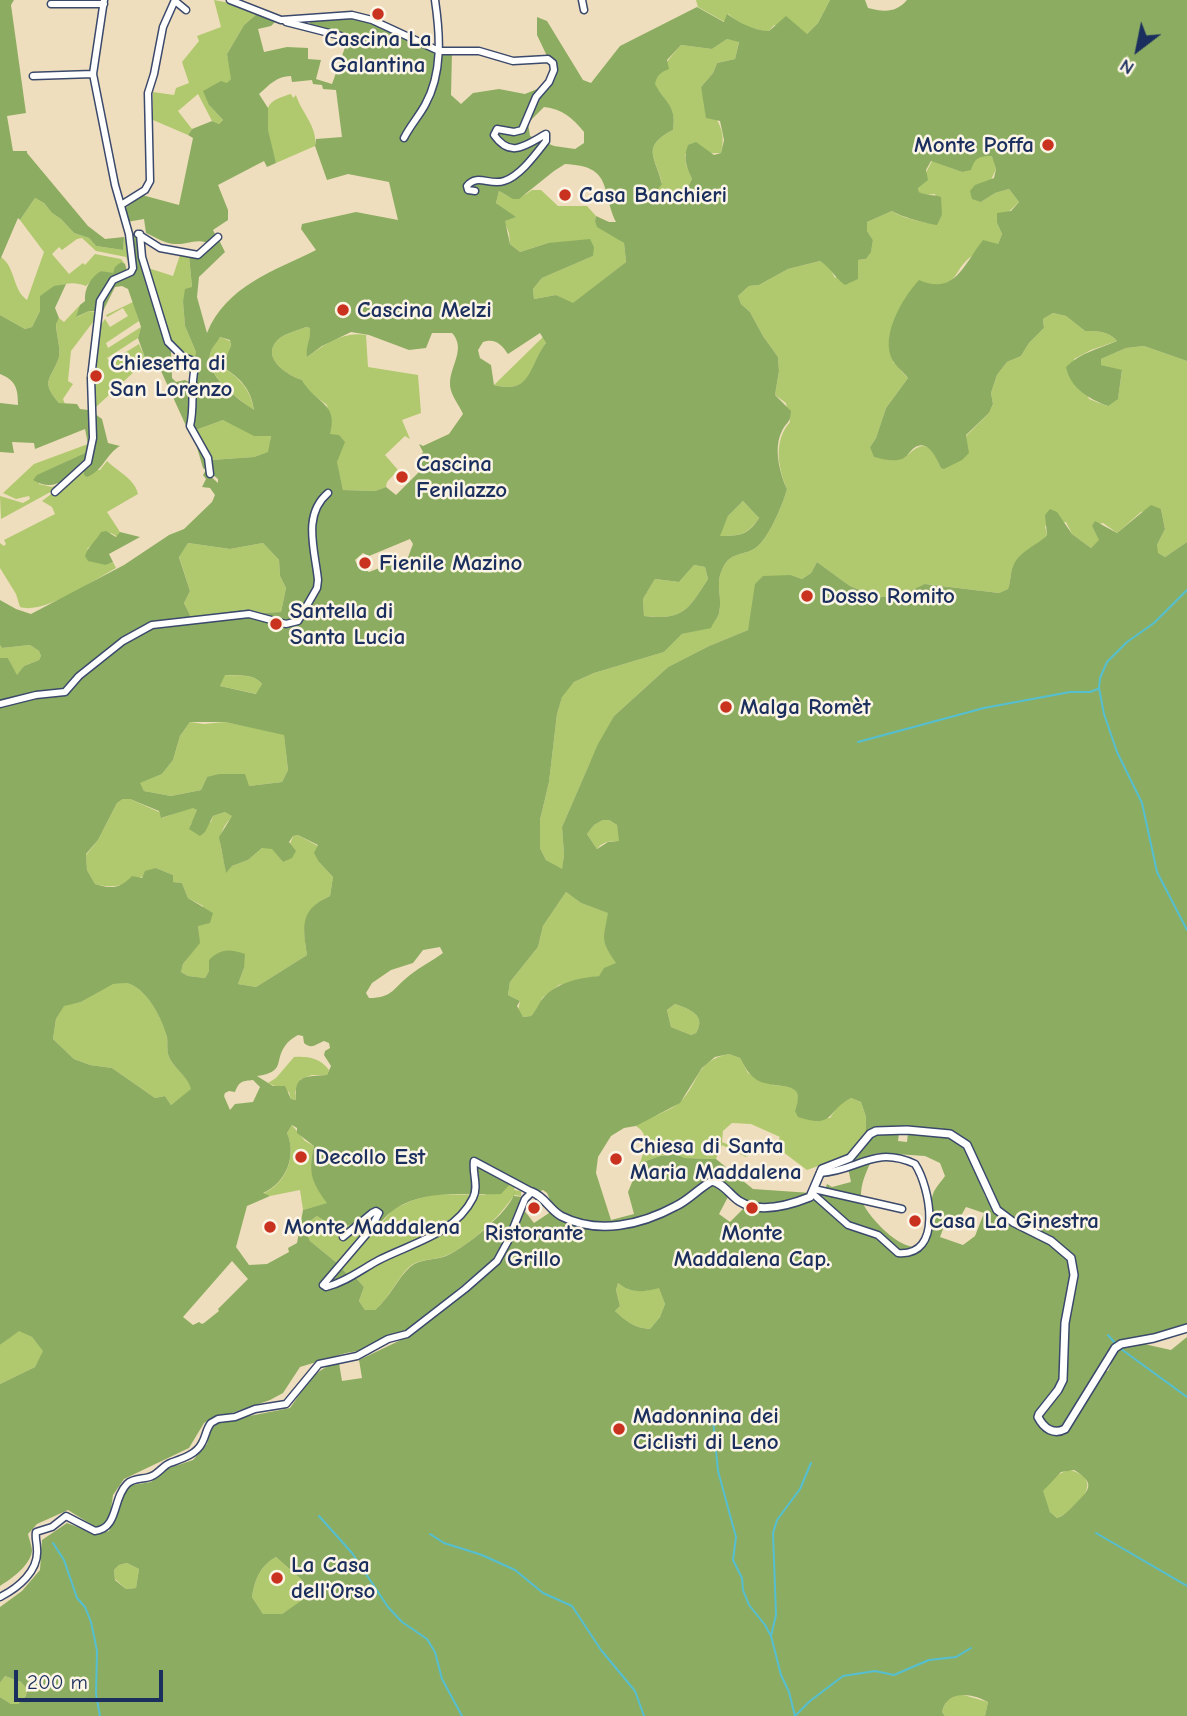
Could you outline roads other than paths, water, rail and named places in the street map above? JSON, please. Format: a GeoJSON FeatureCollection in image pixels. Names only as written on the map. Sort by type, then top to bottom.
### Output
{"type":"FeatureCollection","features":[{"type":"Feature","properties":{"kind":"street"},"geometry":{"type":"LineString","coordinates":[[121,205],[145,190],[150,181],[148,93],[163,27],[175,0],[186,10]]}},
{"type":"Feature","properties":{"kind":"street"},"geometry":{"type":"LineString","coordinates":[[230,0],[281,20],[341,36],[344,38],[343,43]]}},
{"type":"Feature","properties":{"kind":"street"},"geometry":{"type":"LineString","coordinates":[[404,138],[425,105],[433,86],[440,42],[435,0]]}},
{"type":"Feature","properties":{"kind":"street"},"geometry":{"type":"LineString","coordinates":[[582,0],[584,10]]}},
{"type":"Feature","properties":{"kind":"street"},"geometry":{"type":"LineString","coordinates":[[51,4],[104,2],[93,74],[101,121],[129,234],[133,268],[131,272],[113,280],[100,301],[91,378],[93,438],[88,462],[55,492]]}},
{"type":"Feature","properties":{"kind":"street"},"geometry":{"type":"LineString","coordinates":[[281,20],[352,15],[372,20],[439,51],[479,51],[513,61],[548,59],[554,70],[549,82],[536,97],[522,130],[497,130],[494,135],[499,143],[510,147],[521,148],[546,134],[546,141],[510,178],[496,183],[476,179],[470,182],[468,190],[475,191]]}},
{"type":"Feature","properties":{"kind":"street"},"geometry":{"type":"LineString","coordinates":[[33,76],[93,74]]}},
{"type":"Feature","properties":{"kind":"street"},"geometry":{"type":"LineString","coordinates":[[129,234],[140,234],[160,248],[198,255],[218,237]]}},
{"type":"Feature","properties":{"kind":"street"},"geometry":{"type":"LineString","coordinates":[[140,234],[142,257],[168,342],[183,357],[191,360],[195,367],[191,388],[194,412],[190,426],[208,458],[210,474]]}},
{"type":"Feature","properties":{"kind":"street"},"geometry":{"type":"LineString","coordinates":[[0,705],[36,695],[65,692],[79,676],[123,641],[152,625],[249,614],[286,624],[298,621],[317,588],[311,524],[317,505],[328,493]]}},
{"type":"Feature","properties":{"kind":"street"},"geometry":{"type":"LineString","coordinates":[[343,1237],[372,1213],[379,1213],[351,1254],[323,1283],[326,1287],[452,1223],[474,1197],[475,1161],[541,1195],[549,1207],[561,1216],[605,1227],[643,1220],[662,1213],[678,1206],[712,1181],[736,1199],[750,1205],[786,1205],[808,1198],[824,1168],[850,1158],[870,1134],[876,1131],[897,1129],[950,1134],[967,1145],[997,1210],[1013,1222],[1051,1241],[1074,1264],[1065,1322],[1063,1380],[1038,1417],[1048,1430],[1062,1431],[1070,1424],[1115,1348],[1121,1344],[1187,1328]]}},
{"type":"Feature","properties":{"kind":"street"},"geometry":{"type":"LineString","coordinates":[[814,1191],[848,1225],[873,1233],[898,1253],[916,1251],[928,1237],[926,1190],[915,1164],[881,1156],[840,1171],[820,1174]]}},
{"type":"Feature","properties":{"kind":"street"},"geometry":{"type":"LineString","coordinates":[[814,1191],[902,1209]]}},
{"type":"Feature","properties":{"kind":"street"},"geometry":{"type":"LineString","coordinates":[[0,1597],[15,1588],[34,1568],[38,1550],[36,1532],[52,1527],[66,1516],[95,1531],[106,1528],[112,1521],[127,1483],[135,1479],[150,1478],[168,1464],[192,1453],[203,1443],[211,1423],[255,1409],[286,1404],[319,1364],[357,1356],[388,1339],[407,1334],[421,1324],[497,1261],[525,1199],[533,1192]]}},
{"type":"Feature","properties":{"kind":"waterway"},"geometry":{"type":"LineString","coordinates":[[1187,590],[1154,623],[1127,642],[1107,662],[1099,688],[1104,714],[1117,752],[1142,803],[1157,872],[1187,930]]}},
{"type":"Feature","properties":{"kind":"waterway"},"geometry":{"type":"LineString","coordinates":[[858,742],[984,708],[1098,689]]}},
{"type":"Feature","properties":{"kind":"waterway"},"geometry":{"type":"LineString","coordinates":[[1108,1335],[1115,1343]]}},
{"type":"Feature","properties":{"kind":"waterway"},"geometry":{"type":"LineString","coordinates":[[1121,1349],[1187,1397]]}},
{"type":"Feature","properties":{"kind":"waterway"},"geometry":{"type":"LineString","coordinates":[[713,1420],[718,1471],[736,1537],[733,1560],[742,1578],[749,1605],[771,1636],[795,1716]]}},
{"type":"Feature","properties":{"kind":"waterway"},"geometry":{"type":"LineString","coordinates":[[771,1636],[776,1615],[773,1533],[777,1520],[800,1489],[811,1463]]}},
{"type":"Feature","properties":{"kind":"waterway"},"geometry":{"type":"LineString","coordinates":[[319,1516],[352,1553],[388,1607],[402,1622],[427,1639],[435,1652],[442,1679],[462,1716]]}},
{"type":"Feature","properties":{"kind":"waterway"},"geometry":{"type":"LineString","coordinates":[[1096,1533],[1187,1586]]}},
{"type":"Feature","properties":{"kind":"waterway"},"geometry":{"type":"LineString","coordinates":[[430,1534],[444,1543],[482,1555],[515,1570],[543,1593],[572,1606],[601,1650],[635,1691],[644,1716]]}},
{"type":"Feature","properties":{"kind":"waterway"},"geometry":{"type":"LineString","coordinates":[[53,1543],[64,1560],[77,1598],[85,1607],[91,1622],[97,1651],[96,1694],[100,1716]]}},
{"type":"Feature","properties":{"kind":"waterway"},"geometry":{"type":"LineString","coordinates":[[795,1716],[843,1676],[875,1671],[894,1675],[929,1660],[956,1657],[971,1648]]}},
{"type":"Feature","properties":{"kind":"place","name":"Cascina La Galantina"},"geometry":{"type":"Point","coordinates":[378,14]}},
{"type":"Feature","properties":{"kind":"place","name":"Monte Poffa"},"geometry":{"type":"Point","coordinates":[1048,145]}},
{"type":"Feature","properties":{"kind":"place","name":"Casa Banchieri"},"geometry":{"type":"Point","coordinates":[565,195]}},
{"type":"Feature","properties":{"kind":"place","name":"Cascina Melzi"},"geometry":{"type":"Point","coordinates":[343,310]}},
{"type":"Feature","properties":{"kind":"place","name":"Chiesetta di San Lorenzo"},"geometry":{"type":"Point","coordinates":[96,376]}},
{"type":"Feature","properties":{"kind":"place","name":"Cascina Fenilazzo"},"geometry":{"type":"Point","coordinates":[402,477]}},
{"type":"Feature","properties":{"kind":"place","name":"Fienile Mazino"},"geometry":{"type":"Point","coordinates":[365,563]}},
{"type":"Feature","properties":{"kind":"place","name":"Dosso Romito"},"geometry":{"type":"Point","coordinates":[807,596]}},
{"type":"Feature","properties":{"kind":"place","name":"Santella di Santa Lucia"},"geometry":{"type":"Point","coordinates":[276,624]}},
{"type":"Feature","properties":{"kind":"place","name":"Malga Romèt"},"geometry":{"type":"Point","coordinates":[726,707]}},
{"type":"Feature","properties":{"kind":"place","name":"Decollo Est"},"geometry":{"type":"Point","coordinates":[301,1157]}},
{"type":"Feature","properties":{"kind":"place","name":"Chiesa di Santa Maria Maddalena"},"geometry":{"type":"Point","coordinates":[616,1159]}},
{"type":"Feature","properties":{"kind":"place","name":"Ristorante Grillo"},"geometry":{"type":"Point","coordinates":[534,1208]}},
{"type":"Feature","properties":{"kind":"place","name":"Monte Maddalena Cap."},"geometry":{"type":"Point","coordinates":[752,1208]}},
{"type":"Feature","properties":{"kind":"place","name":"Casa La Ginestra"},"geometry":{"type":"Point","coordinates":[915,1221]}},
{"type":"Feature","properties":{"kind":"place","name":"Monte Maddalena"},"geometry":{"type":"Point","coordinates":[270,1227]}},
{"type":"Feature","properties":{"kind":"place","name":"Madonnina dei Ciclisti di Leno"},"geometry":{"type":"Point","coordinates":[619,1429]}},
{"type":"Feature","properties":{"kind":"place","name":"La Casa dell'Orso"},"geometry":{"type":"Point","coordinates":[277,1578]}}]}
